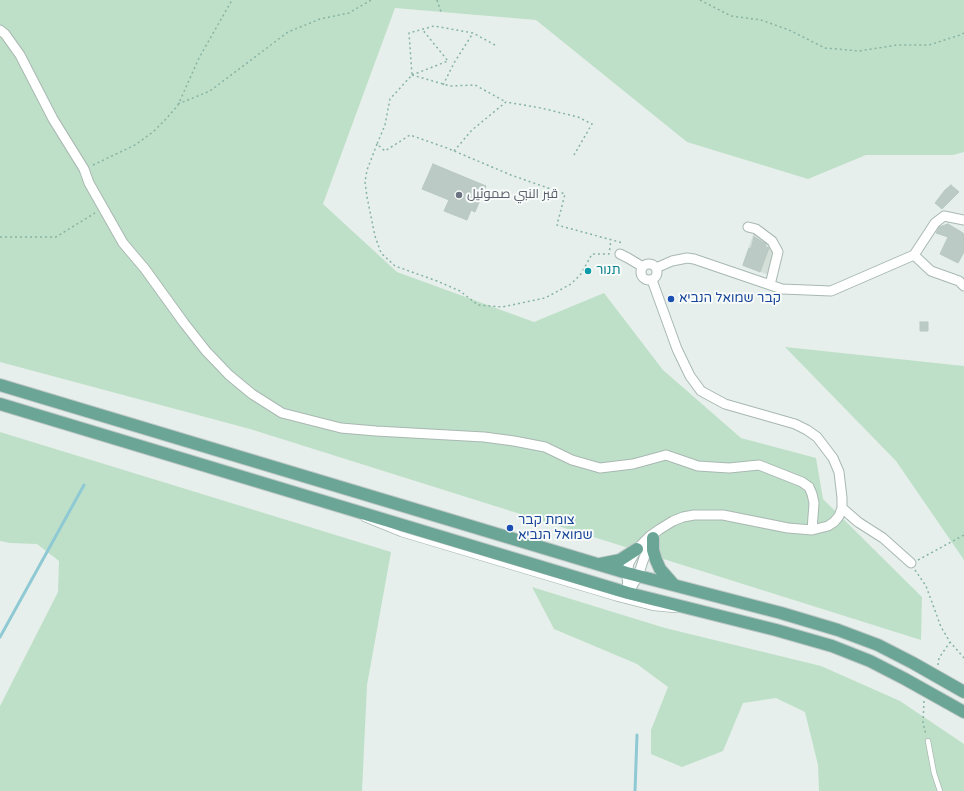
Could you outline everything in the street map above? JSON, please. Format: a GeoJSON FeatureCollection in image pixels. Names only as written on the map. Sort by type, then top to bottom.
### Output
{"type":"FeatureCollection","features":[{"type":"Feature","properties":{"kind":"main road"},"geometry":{"type":"LineString","coordinates":[[0,385],[597,564],[781,613],[838,630],[878,645],[964,692]]}},
{"type":"Feature","properties":{"kind":"main road"},"geometry":{"type":"LineString","coordinates":[[0,404],[628,592],[832,646],[870,661],[964,712]]}},
{"type":"Feature","properties":{"kind":"main road"},"geometry":{"type":"LineString","coordinates":[[656,533],[653,550],[660,569],[675,586]]}},
{"type":"Feature","properties":{"kind":"main road"},"geometry":{"type":"LineString","coordinates":[[597,564],[610,563],[620,560],[637,549]]}},
{"type":"Feature","properties":{"kind":"street"},"geometry":{"type":"LineString","coordinates":[[0,30],[5,34],[20,55],[53,119],[84,169],[89,183],[123,243],[206,351],[229,375],[252,394],[282,413],[341,428],[484,437],[514,441],[545,447],[572,460],[600,468],[634,464],[666,455],[698,466],[729,468],[759,465],[802,482],[808,487],[812,494],[814,503],[812,530]]}},
{"type":"Feature","properties":{"kind":"street"},"geometry":{"type":"LineString","coordinates":[[656,268],[672,261],[687,258],[694,259],[782,289],[831,291],[914,255],[935,223],[944,216],[964,220]]}},
{"type":"Feature","properties":{"kind":"street"},"geometry":{"type":"LineString","coordinates":[[748,227],[756,229],[772,241],[778,252],[770,285]]}},
{"type":"Feature","properties":{"kind":"street"},"geometry":{"type":"LineString","coordinates":[[620,254],[643,267]]}},
{"type":"Feature","properties":{"kind":"street"},"geometry":{"type":"LineString","coordinates":[[914,255],[931,271],[959,281],[964,286]]}},
{"type":"Feature","properties":{"kind":"street"},"geometry":{"type":"LineString","coordinates":[[650,264],[656,268],[657,274],[652,280],[643,278],[641,272],[643,267],[650,264]]}},
{"type":"Feature","properties":{"kind":"street"},"geometry":{"type":"LineString","coordinates":[[628,592],[632,574],[630,563],[637,549],[650,536],[673,521],[683,517],[694,515],[723,515],[788,528],[812,530],[828,526],[834,522],[839,516],[842,508],[839,472],[833,458],[817,437],[795,424],[725,404],[701,390],[690,376],[677,349],[652,280]]}},
{"type":"Feature","properties":{"kind":"street"},"geometry":{"type":"LineString","coordinates":[[842,508],[858,522],[883,538],[911,563]]}},
{"type":"Feature","properties":{"kind":"street"},"geometry":{"type":"LineString","coordinates":[[632,574],[644,558],[656,533]]}},
{"type":"Feature","properties":{"kind":"lane"},"geometry":{"type":"LineString","coordinates":[[328,503],[367,521],[401,534],[615,598],[654,608],[706,612]]}},
{"type":"Feature","properties":{"kind":"lane"},"geometry":{"type":"LineString","coordinates":[[928,741],[934,773],[940,791]]}},
{"type":"Feature","properties":{"kind":"path"},"geometry":{"type":"LineString","coordinates":[[84,169],[135,145],[154,132],[178,105],[199,58],[232,0]]}},
{"type":"Feature","properties":{"kind":"path"},"geometry":{"type":"LineString","coordinates":[[178,105],[210,91],[288,32],[320,19],[350,13],[371,0]]}},
{"type":"Feature","properties":{"kind":"path"},"geometry":{"type":"LineString","coordinates":[[437,0],[441,12]]}},
{"type":"Feature","properties":{"kind":"path"},"geometry":{"type":"LineString","coordinates":[[700,0],[731,16],[762,20],[789,30],[825,48],[859,51],[897,45],[929,45],[964,33]]}},
{"type":"Feature","properties":{"kind":"path"},"geometry":{"type":"LineString","coordinates":[[412,75],[409,32],[434,26],[474,33],[495,45]]}},
{"type":"Feature","properties":{"kind":"path"},"geometry":{"type":"LineString","coordinates":[[422,29],[448,61],[412,75],[390,99],[385,125],[366,170],[365,182],[375,236],[380,253],[395,266],[460,291],[478,305],[502,307],[545,298],[571,284],[581,274],[592,254],[609,254],[611,240]]}},
{"type":"Feature","properties":{"kind":"path"},"geometry":{"type":"LineString","coordinates":[[443,85],[454,63],[474,33]]}},
{"type":"Feature","properties":{"kind":"path"},"geometry":{"type":"LineString","coordinates":[[412,75],[443,85],[450,86],[475,84],[506,102],[578,116],[592,124],[574,155]]}},
{"type":"Feature","properties":{"kind":"path"},"geometry":{"type":"LineString","coordinates":[[454,151],[472,130],[506,102]]}},
{"type":"Feature","properties":{"kind":"path"},"geometry":{"type":"LineString","coordinates":[[377,144],[385,151],[410,136],[447,148],[511,175],[565,194],[557,225],[623,243]]}},
{"type":"Feature","properties":{"kind":"path"},"geometry":{"type":"LineString","coordinates":[[0,237],[56,237],[103,208]]}},
{"type":"Feature","properties":{"kind":"path"},"geometry":{"type":"LineString","coordinates":[[964,534],[911,563],[926,586],[941,627],[950,642],[964,658]]}},
{"type":"Feature","properties":{"kind":"shaded area"},"geometry":{"type":"Polygon","coordinates":[[[754,232],[769,244],[774,254],[769,275],[742,266],[754,232]]]}},
{"type":"Feature","properties":{"kind":"green space"},"geometry":{"type":"Polygon","coordinates":[[[0,0],[964,0],[964,152],[953,155],[866,155],[808,179],[687,142],[536,20],[395,8],[323,204],[397,272],[534,322],[604,293],[663,370],[741,438],[816,458],[823,499],[922,597],[921,640],[250,429],[0,362],[0,0]]]}},
{"type":"Feature","properties":{"kind":"green space"},"geometry":{"type":"Polygon","coordinates":[[[785,347],[964,366],[964,560],[896,461],[785,347]]]}},
{"type":"Feature","properties":{"kind":"green space"},"geometry":{"type":"Polygon","coordinates":[[[0,432],[391,552],[367,685],[362,791],[0,791],[0,706],[58,592],[59,561],[37,544],[0,541],[0,432]]]}},
{"type":"Feature","properties":{"kind":"green space"},"geometry":{"type":"Polygon","coordinates":[[[532,587],[665,628],[821,666],[900,701],[964,744],[964,791],[819,791],[818,765],[805,712],[776,698],[743,703],[723,751],[682,767],[651,754],[651,730],[668,687],[637,664],[554,629],[532,587]]]}},
{"type":"Feature","properties":{"kind":"building","name":"قبر النبي صموئيل"},"geometry":{"type":"Polygon","coordinates":[[[433,164],[486,186],[475,212],[471,210],[467,220],[444,211],[449,200],[422,189],[433,164]]]}},
{"type":"Feature","properties":{"kind":"building"},"geometry":{"type":"Polygon","coordinates":[[[951,185],[959,192],[942,209],[935,203],[951,185]]]}},
{"type":"Feature","properties":{"kind":"building"},"geometry":{"type":"Polygon","coordinates":[[[948,224],[964,235],[964,252],[958,263],[940,254],[948,237],[936,233],[939,227],[948,224]]]}},
{"type":"Feature","properties":{"kind":"building"},"geometry":{"type":"Polygon","coordinates":[[[754,237],[766,244],[765,247],[769,248],[760,272],[743,265],[749,248],[751,249],[754,237]]]}},
{"type":"Feature","properties":{"kind":"building"},"geometry":{"type":"Polygon","coordinates":[[[920,322],[928,322],[928,331],[920,331],[920,322]]]}},
{"type":"Feature","properties":{"kind":"waterway"},"geometry":{"type":"LineString","coordinates":[[0,637],[84,485]]}},
{"type":"Feature","properties":{"kind":"waterway"},"geometry":{"type":"LineString","coordinates":[[635,791],[637,735]]}},
{"type":"Feature","properties":{"kind":"place","name":"قبر النبي صموئيل"},"geometry":{"type":"Point","coordinates":[459,195]}},
{"type":"Feature","properties":{"kind":"place","name":"תנור"},"geometry":{"type":"Point","coordinates":[588,271]}},
{"type":"Feature","properties":{"kind":"place","name":"קבר שמואל הנביא"},"geometry":{"type":"Point","coordinates":[671,299]}},
{"type":"Feature","properties":{"kind":"place","name":"צומת קבר שמואל הנביא"},"geometry":{"type":"Point","coordinates":[510,528]}}]}
